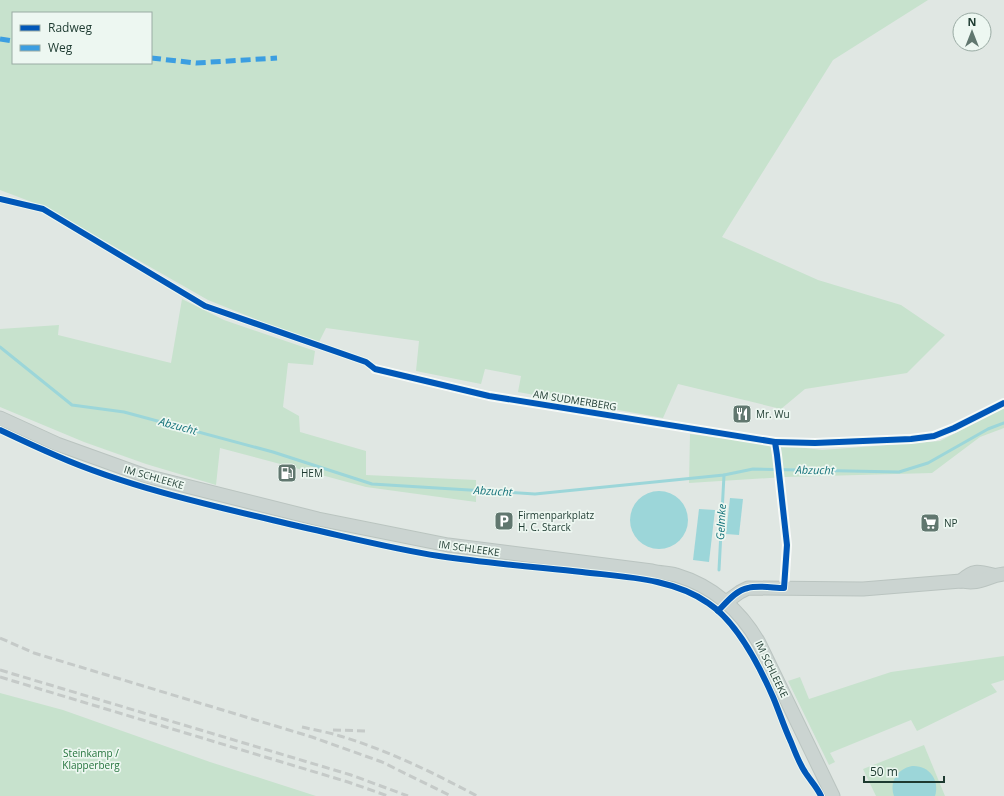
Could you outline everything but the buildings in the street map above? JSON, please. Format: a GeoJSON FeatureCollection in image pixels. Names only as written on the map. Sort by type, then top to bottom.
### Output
{"type":"FeatureCollection","features":[{"type":"Feature","properties":{"kind":"main road","name":"IM SCHLEEKE"},"geometry":{"type":"LineString","coordinates":[[0,418],[57,444],[146,476],[318,519],[448,546],[675,575],[703,586],[738,612],[751,630],[833,796]]}},
{"type":"Feature","properties":{"kind":"main road"},"geometry":{"type":"LineString","coordinates":[[726,602],[748,588],[863,589],[961,581],[970,583],[981,581],[998,574]]}},
{"type":"Feature","properties":{"kind":"street","name":"AM SUDMERBERG"},"geometry":{"type":"LineString","coordinates":[[375,369],[489,396],[775,442],[815,443],[911,439],[934,436],[961,425],[1004,403]]}},
{"type":"Feature","properties":{"kind":"street"},"geometry":{"type":"LineString","coordinates":[[775,442],[787,545],[784,588]]}},
{"type":"Feature","properties":{"kind":"green space"},"geometry":{"type":"Polygon","coordinates":[[[0,0],[928,0],[833,60],[722,237],[818,280],[901,305],[945,335],[907,373],[805,389],[781,409],[678,384],[663,418],[518,392],[521,376],[485,369],[481,384],[416,371],[419,341],[326,328],[318,344],[208,300],[45,207],[0,190],[0,0]]]}},
{"type":"Feature","properties":{"kind":"green space"},"geometry":{"type":"Polygon","coordinates":[[[182,299],[224,320],[315,351],[313,365],[288,363],[283,407],[299,416],[300,432],[366,451],[366,475],[476,480],[476,502],[366,487],[220,448],[216,485],[146,464],[84,442],[0,407],[0,329],[59,325],[58,335],[171,363],[182,299]]]}},
{"type":"Feature","properties":{"kind":"green space"},"geometry":{"type":"Polygon","coordinates":[[[1004,408],[1004,428],[980,437],[932,473],[785,477],[689,483],[690,434],[822,450],[940,441],[1004,408]]]}},
{"type":"Feature","properties":{"kind":"green space"},"geometry":{"type":"Polygon","coordinates":[[[1004,656],[1004,680],[991,684],[997,692],[917,731],[911,720],[830,753],[835,762],[829,765],[788,681],[800,677],[809,699],[891,672],[1004,656]]]}},
{"type":"Feature","properties":{"kind":"green space","name":"Steinkamp / Klapperberg"},"geometry":{"type":"Polygon","coordinates":[[[0,693],[63,710],[210,762],[316,796],[0,796],[0,693]]]}},
{"type":"Feature","properties":{"kind":"green space"},"geometry":{"type":"Polygon","coordinates":[[[924,745],[945,796],[876,796],[863,769],[924,745]]]}},
{"type":"Feature","properties":{"kind":"water"},"geometry":{"type":"Polygon","coordinates":[[[653,491],[665,491],[675,495],[684,504],[688,514],[688,526],[680,541],[665,549],[653,549],[643,545],[634,536],[630,526],[630,514],[634,504],[643,495],[653,491]]]}},
{"type":"Feature","properties":{"kind":"water"},"geometry":{"type":"Polygon","coordinates":[[[730,498],[743,499],[739,535],[726,534],[730,498]]]}},
{"type":"Feature","properties":{"kind":"water"},"geometry":{"type":"Polygon","coordinates":[[[699,509],[715,510],[709,562],[693,560],[699,509]]]}},
{"type":"Feature","properties":{"kind":"water"},"geometry":{"type":"Polygon","coordinates":[[[912,766],[923,768],[932,775],[936,784],[935,796],[894,796],[893,786],[898,773],[912,766]]]}},
{"type":"Feature","properties":{"kind":"waterway","name":"Abzucht"},"geometry":{"type":"LineString","coordinates":[[0,347],[72,405],[124,412],[273,452],[372,484],[535,494],[724,475],[753,469],[899,472],[928,463],[988,429],[1004,423]]}},
{"type":"Feature","properties":{"kind":"waterway","name":"Gelmke"},"geometry":{"type":"LineString","coordinates":[[719,570],[724,475]]}},
{"type":"Feature","properties":{"kind":"railway"},"geometry":{"type":"LineString","coordinates":[[0,638],[34,653],[312,737],[382,762],[451,796]]}},
{"type":"Feature","properties":{"kind":"railway"},"geometry":{"type":"LineString","coordinates":[[0,670],[351,775],[408,796]]}},
{"type":"Feature","properties":{"kind":"railway"},"geometry":{"type":"LineString","coordinates":[[0,677],[348,782],[388,796]]}},
{"type":"Feature","properties":{"kind":"railway"},"geometry":{"type":"LineString","coordinates":[[302,727],[358,742],[393,755],[477,796]]}},
{"type":"Feature","properties":{"kind":"railway"},"geometry":{"type":"LineString","coordinates":[[333,730],[366,731]]}},
{"type":"Feature","properties":{"kind":"marked path"},"geometry":{"type":"LineString","coordinates":[[0,39],[12,41]]}},
{"type":"Feature","properties":{"kind":"marked path"},"geometry":{"type":"LineString","coordinates":[[152,58],[196,63],[277,58]]}},
{"type":"Feature","properties":{"kind":"cycle path"},"geometry":{"type":"LineString","coordinates":[[0,199],[43,209],[205,306],[366,362],[375,369],[489,396],[775,442],[787,545],[784,588],[752,587],[744,589],[739,591],[718,611]]}},
{"type":"Feature","properties":{"kind":"cycle path"},"geometry":{"type":"LineString","coordinates":[[775,442],[815,443],[911,439],[934,436],[954,428],[1004,403]]}},
{"type":"Feature","properties":{"kind":"cycle path"},"geometry":{"type":"LineString","coordinates":[[0,430],[86,468],[146,488],[241,513],[370,543],[439,556],[631,577],[679,588],[708,603],[719,611],[738,633],[754,658],[767,685],[799,761],[821,796]]}},
{"type":"Feature","properties":{"kind":"place","name":"Mr. Wu"},"geometry":{"type":"Point","coordinates":[742,414]}},
{"type":"Feature","properties":{"kind":"place","name":"HEM"},"geometry":{"type":"Point","coordinates":[287,473]}},
{"type":"Feature","properties":{"kind":"place","name":"Firmenparkplatz H. C. Starck"},"geometry":{"type":"Point","coordinates":[504,521]}},
{"type":"Feature","properties":{"kind":"place","name":"NP"},"geometry":{"type":"Point","coordinates":[930,523]}}]}
